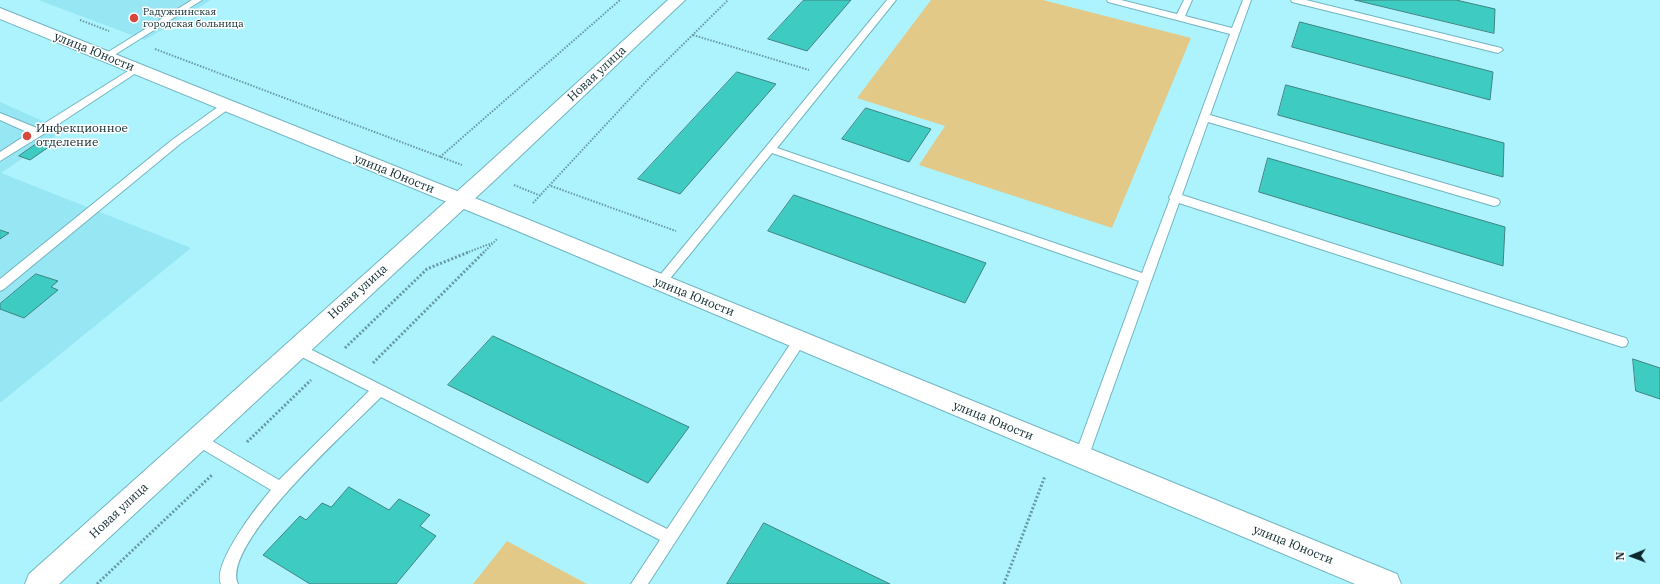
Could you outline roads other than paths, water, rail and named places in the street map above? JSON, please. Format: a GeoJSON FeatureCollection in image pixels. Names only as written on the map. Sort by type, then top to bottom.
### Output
{"type":"FeatureCollection","features":[{"type":"Feature","properties":{"kind":"street","name":"Новая улица"},"geometry":{"type":"LineString","coordinates":[[39,584],[677,0]]}},
{"type":"Feature","properties":{"kind":"street","name":"улица Юности"},"geometry":{"type":"LineString","coordinates":[[0,13],[660,283],[1387,584]]}},
{"type":"Feature","properties":{"kind":"lane"},"geometry":{"type":"LineString","coordinates":[[105,57],[198,0]]}},
{"type":"Feature","properties":{"kind":"lane"},"geometry":{"type":"LineString","coordinates":[[660,283],[892,0]]}},
{"type":"Feature","properties":{"kind":"lane"},"geometry":{"type":"LineString","coordinates":[[1111,0],[1235,32]]}},
{"type":"Feature","properties":{"kind":"lane"},"geometry":{"type":"LineString","coordinates":[[1180,18],[1188,0]]}},
{"type":"Feature","properties":{"kind":"lane"},"geometry":{"type":"LineString","coordinates":[[1082,458],[1174,197],[1247,0]]}},
{"type":"Feature","properties":{"kind":"lane"},"geometry":{"type":"LineString","coordinates":[[1295,0],[1498,50]]}},
{"type":"Feature","properties":{"kind":"lane"},"geometry":{"type":"LineString","coordinates":[[0,157],[136,69]]}},
{"type":"Feature","properties":{"kind":"lane"},"geometry":{"type":"LineString","coordinates":[[0,286],[176,142],[226,106]]}},
{"type":"Feature","properties":{"kind":"lane"},"geometry":{"type":"LineString","coordinates":[[0,116],[38,133]]}},
{"type":"Feature","properties":{"kind":"lane"},"geometry":{"type":"LineString","coordinates":[[1204,117],[1494,202]]}},
{"type":"Feature","properties":{"kind":"lane"},"geometry":{"type":"LineString","coordinates":[[770,149],[1146,279]]}},
{"type":"Feature","properties":{"kind":"lane"},"geometry":{"type":"LineString","coordinates":[[1174,197],[1622,342]]}},
{"type":"Feature","properties":{"kind":"lane"},"geometry":{"type":"LineString","coordinates":[[638,584],[799,341]]}},
{"type":"Feature","properties":{"kind":"lane"},"geometry":{"type":"LineString","coordinates":[[296,348],[669,537]]}},
{"type":"Feature","properties":{"kind":"lane"},"geometry":{"type":"LineString","coordinates":[[230,584],[227,580],[230,564],[240,542],[280,488],[379,390]]}},
{"type":"Feature","properties":{"kind":"lane"},"geometry":{"type":"LineString","coordinates":[[197,439],[280,488]]}},
{"type":"Feature","properties":{"kind":"place","name":"Радужнинская городская больница"},"geometry":{"type":"Point","coordinates":[134,18]}},
{"type":"Feature","properties":{"kind":"place","name":"Инфекционное отделение"},"geometry":{"type":"Point","coordinates":[27,136]}}]}
